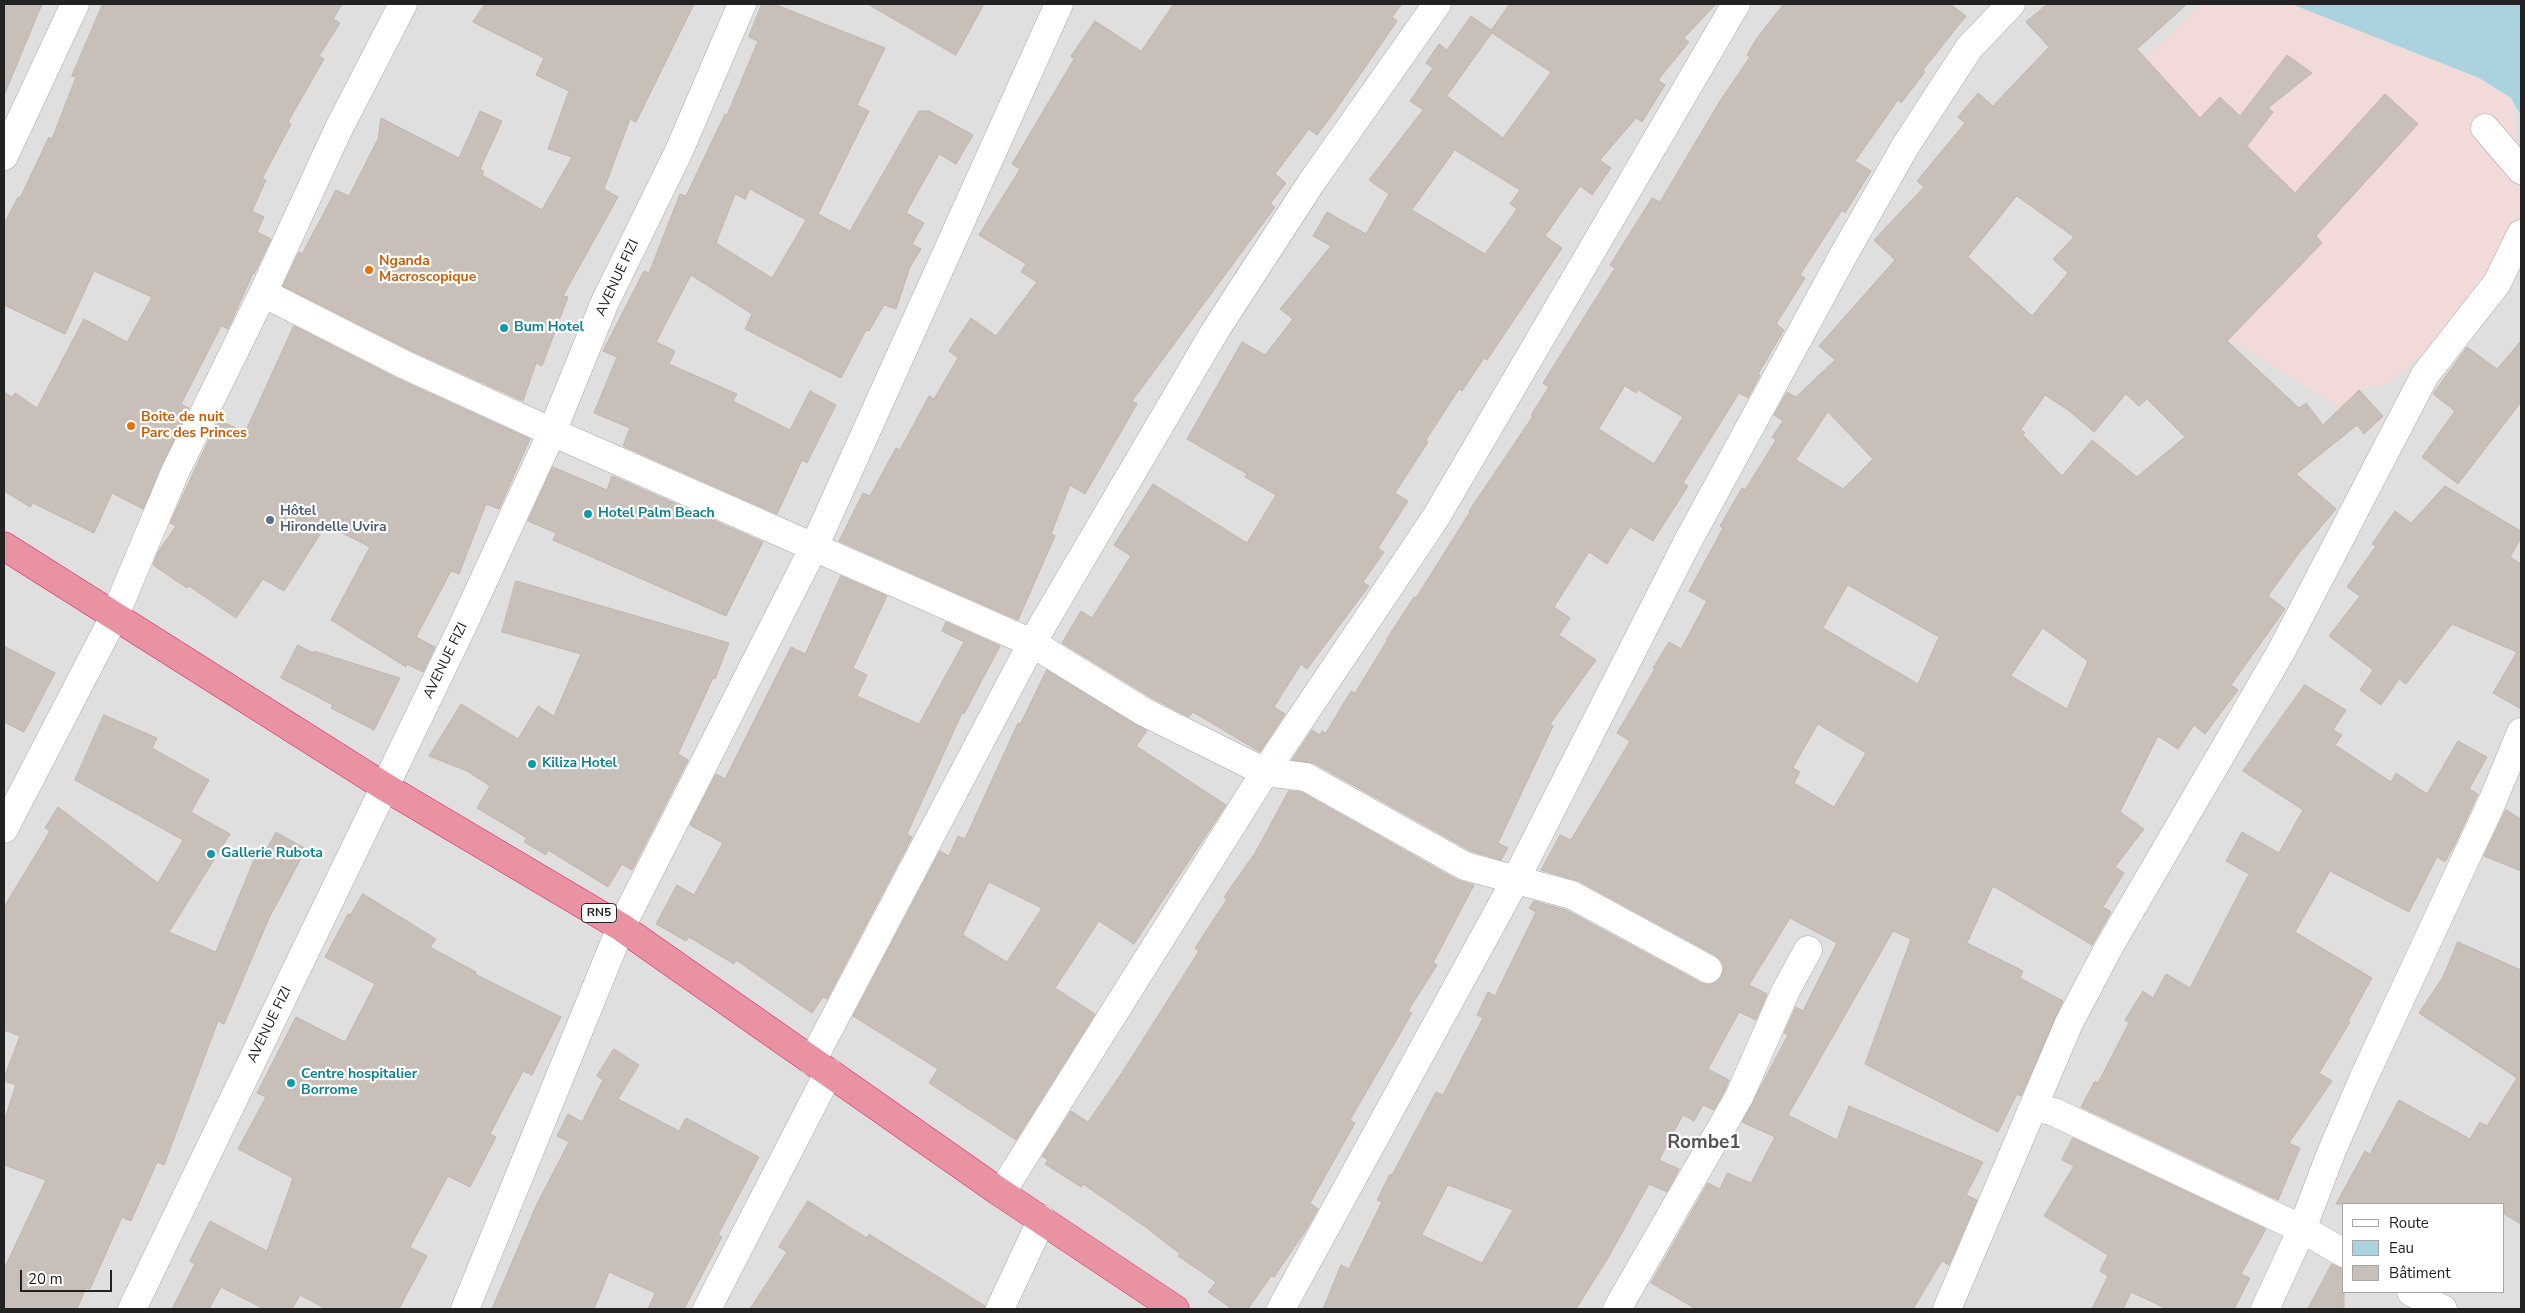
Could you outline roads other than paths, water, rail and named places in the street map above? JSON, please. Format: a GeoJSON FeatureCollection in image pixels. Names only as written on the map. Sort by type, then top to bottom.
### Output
{"type":"FeatureCollection","features":[{"type":"Feature","properties":{"kind":"highway","name":"RN5"},"geometry":{"type":"LineString","coordinates":[[4,546],[385,788],[621,926],[1001,1193],[1175,1309]]}},
{"type":"Feature","properties":{"kind":"street"},"geometry":{"type":"LineString","coordinates":[[4,156],[75,4]]}},
{"type":"Feature","properties":{"kind":"street"},"geometry":{"type":"LineString","coordinates":[[4,828],[115,615],[175,472],[263,293],[338,130],[403,4]]}},
{"type":"Feature","properties":{"kind":"street","name":"AVENUE FIZI"},"geometry":{"type":"LineString","coordinates":[[132,1309],[464,623],[552,432],[605,302],[679,151],[742,4]]}},
{"type":"Feature","properties":{"kind":"street"},"geometry":{"type":"LineString","coordinates":[[466,1309],[621,926],[814,547],[1059,4]]}},
{"type":"Feature","properties":{"kind":"street"},"geometry":{"type":"LineString","coordinates":[[706,1309],[820,1066],[1032,643],[1215,331],[1311,183],[1437,4]]}},
{"type":"Feature","properties":{"kind":"street"},"geometry":{"type":"LineString","coordinates":[[1001,1193],[1265,772],[1436,516],[1736,4]]}},
{"type":"Feature","properties":{"kind":"street"},"geometry":{"type":"LineString","coordinates":[[1281,1309],[1516,879],[1688,541],[1844,254],[1906,145],[1969,48],[2011,4]]}},
{"type":"Feature","properties":{"kind":"street"},"geometry":{"type":"LineString","coordinates":[[2485,128],[2521,170]]}},
{"type":"Feature","properties":{"kind":"street"},"geometry":{"type":"LineString","coordinates":[[1947,1309],[2069,1023],[2109,947],[2282,650],[2425,375],[2497,283],[2521,234]]}},
{"type":"Feature","properties":{"kind":"street"},"geometry":{"type":"LineString","coordinates":[[263,293],[402,364],[1032,643],[1144,712],[1265,772],[1306,777],[1465,866],[1572,895],[1708,970]]}},
{"type":"Feature","properties":{"kind":"street"},"geometry":{"type":"LineString","coordinates":[[2264,1309],[2302,1228],[2360,1085],[2492,802],[2521,732]]}},
{"type":"Feature","properties":{"kind":"street"},"geometry":{"type":"LineString","coordinates":[[1617,1309],[1739,1096],[1786,990],[1808,950]]}},
{"type":"Feature","properties":{"kind":"street"},"geometry":{"type":"LineString","coordinates":[[2034,1107],[2054,1112],[2302,1228],[2342,1252]]}},
{"type":"Feature","properties":{"kind":"street"},"geometry":{"type":"LineString","coordinates":[[1000,1309],[1042,1220]]}},
{"type":"Feature","properties":{"kind":"street"},"geometry":{"type":"LineString","coordinates":[[2413,1293],[2443,1309]]}},
{"type":"Feature","properties":{"kind":"water"},"geometry":{"type":"Polygon","coordinates":[[[2291,4],[2521,4],[2521,116],[2511,98],[2479,78],[2291,4]]]}},
{"type":"Feature","properties":{"kind":"place","name":"Nganda Macroscopique"},"geometry":{"type":"Point","coordinates":[369,270]}},
{"type":"Feature","properties":{"kind":"place","name":"Bum Hotel"},"geometry":{"type":"Point","coordinates":[504,328]}},
{"type":"Feature","properties":{"kind":"place","name":"Boite de nuit Parc des Princes"},"geometry":{"type":"Point","coordinates":[131,426]}},
{"type":"Feature","properties":{"kind":"place","name":"Hotel Palm Beach"},"geometry":{"type":"Point","coordinates":[588,514]}},
{"type":"Feature","properties":{"kind":"place","name":"Hôtel Hirondelle Uvira"},"geometry":{"type":"Point","coordinates":[270,520]}},
{"type":"Feature","properties":{"kind":"place","name":"Kiliza Hotel"},"geometry":{"type":"Point","coordinates":[532,764]}},
{"type":"Feature","properties":{"kind":"place","name":"Gallerie Rubota"},"geometry":{"type":"Point","coordinates":[211,854]}},
{"type":"Feature","properties":{"kind":"place","name":"Centre hospitalier Borrome"},"geometry":{"type":"Point","coordinates":[291,1083]}},
{"type":"Feature","properties":{"kind":"district","name":"Rombe1"},"geometry":{"type":"Point","coordinates":[1704,1143]}}]}
